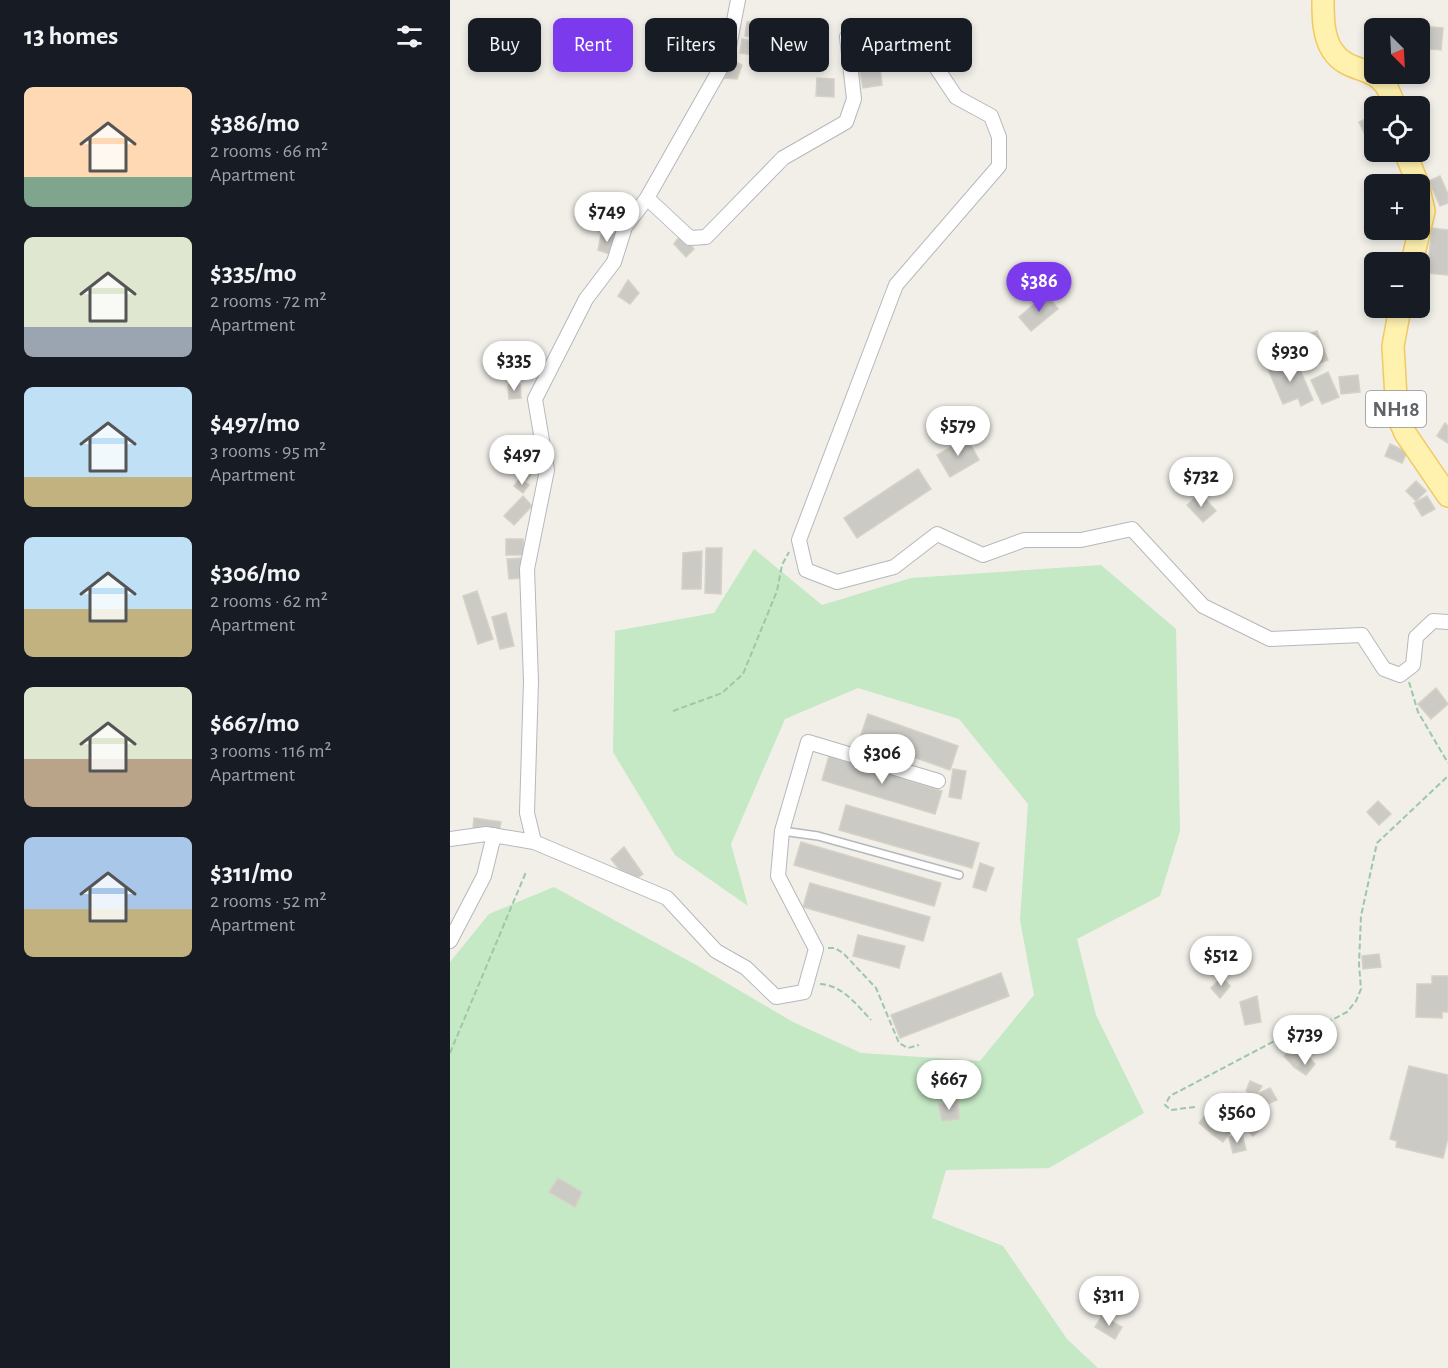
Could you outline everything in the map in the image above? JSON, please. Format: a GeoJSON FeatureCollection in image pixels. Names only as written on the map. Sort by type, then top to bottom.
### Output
{"type":"FeatureCollection","features":[{"type":"Feature","properties":{"kind":"main road"},"geometry":{"type":"LineString","coordinates":[[1323,0],[1325,31],[1332,50],[1339,58],[1384,82],[1392,96]]}},
{"type":"Feature","properties":{"kind":"main road","name":"NH18"},"geometry":{"type":"LineString","coordinates":[[1398,318],[1394,346],[1397,415],[1405,433],[1448,496]]}},
{"type":"Feature","properties":{"kind":"street"},"geometry":{"type":"LineString","coordinates":[[534,842],[527,813],[531,681],[527,569],[547,470],[535,399],[586,299],[614,262],[625,227],[647,198],[727,57],[738,0]]}},
{"type":"Feature","properties":{"kind":"street"},"geometry":{"type":"LineString","coordinates":[[647,198],[690,238],[706,237],[783,158],[846,122],[854,99],[847,37],[856,30],[897,27],[918,40],[956,97],[991,116],[999,137],[999,165],[897,285],[799,540],[806,570],[837,582],[894,567],[938,534],[983,555],[1024,540],[1081,540],[1132,529],[1203,606],[1270,639],[1362,635],[1384,669],[1400,675],[1413,665],[1416,637],[1433,621],[1448,622]]}},
{"type":"Feature","properties":{"kind":"street"},"geometry":{"type":"LineString","coordinates":[[450,839],[494,835],[534,842],[667,898],[716,951],[746,968],[776,997],[804,992],[816,949],[778,876],[782,831],[808,742],[938,781]]}},
{"type":"Feature","properties":{"kind":"street"},"geometry":{"type":"LineString","coordinates":[[450,941],[484,876],[494,835]]}},
{"type":"Feature","properties":{"kind":"lane"},"geometry":{"type":"LineString","coordinates":[[782,831],[818,836],[959,875]]}},
{"type":"Feature","properties":{"kind":"path"},"geometry":{"type":"LineString","coordinates":[[673,711],[722,693],[743,674],[777,591],[782,565],[804,526]]}},
{"type":"Feature","properties":{"kind":"path"},"geometry":{"type":"LineString","coordinates":[[1406,670],[1418,712],[1448,763]]}},
{"type":"Feature","properties":{"kind":"path"},"geometry":{"type":"LineString","coordinates":[[1195,1107],[1171,1110],[1165,1105],[1170,1096],[1300,1027],[1330,1021],[1347,1012],[1356,1001],[1361,989],[1359,964],[1361,916],[1377,843],[1448,776]]}},
{"type":"Feature","properties":{"kind":"path"},"geometry":{"type":"LineString","coordinates":[[450,1053],[526,872]]}},
{"type":"Feature","properties":{"kind":"path"},"geometry":{"type":"LineString","coordinates":[[816,949],[836,948],[843,953],[876,988],[899,1043],[908,1048],[919,1045]]}},
{"type":"Feature","properties":{"kind":"path"},"geometry":{"type":"LineString","coordinates":[[804,992],[809,992],[818,984],[831,985],[842,992],[871,1020]]}},
{"type":"Feature","properties":{"kind":"green space"},"geometry":{"type":"Polygon","coordinates":[[[754,549],[822,605],[911,578],[1101,565],[1176,629],[1180,831],[1160,896],[1077,939],[1096,1015],[1144,1113],[1049,1168],[946,1170],[932,1218],[1003,1246],[1067,1339],[1098,1368],[450,1368],[450,962],[489,914],[554,887],[698,966],[793,1022],[861,1053],[980,1061],[1034,995],[1020,920],[1028,804],[959,719],[858,688],[785,719],[731,844],[748,906],[675,855],[613,752],[615,631],[714,613],[754,549]]]}},
{"type":"Feature","properties":{"kind":"building"},"geometry":{"type":"Polygon","coordinates":[[[747,22],[749,22],[749,37],[745,36],[747,22]]]}},
{"type":"Feature","properties":{"kind":"building"},"geometry":{"type":"Polygon","coordinates":[[[1430,27],[1443,28],[1441,50],[1430,49],[1430,27]]]}},
{"type":"Feature","properties":{"kind":"building"},"geometry":{"type":"Polygon","coordinates":[[[742,39],[749,40],[749,54],[740,53],[742,39]]]}},
{"type":"Feature","properties":{"kind":"building"},"geometry":{"type":"Polygon","coordinates":[[[737,62],[742,65],[737,79],[725,78],[727,72],[737,72],[737,62]]]}},
{"type":"Feature","properties":{"kind":"building"},"geometry":{"type":"Polygon","coordinates":[[[860,72],[881,72],[882,85],[863,88],[860,72]]]}},
{"type":"Feature","properties":{"kind":"building"},"geometry":{"type":"Polygon","coordinates":[[[817,78],[834,79],[834,97],[816,96],[817,78]]]}},
{"type":"Feature","properties":{"kind":"building"},"geometry":{"type":"Polygon","coordinates":[[[1364,120],[1364,132],[1359,122],[1364,120]]]}},
{"type":"Feature","properties":{"kind":"building"},"geometry":{"type":"Polygon","coordinates":[[[1440,176],[1448,194],[1448,203],[1440,206],[1430,181],[1440,176]]]}},
{"type":"Feature","properties":{"kind":"building"},"geometry":{"type":"Polygon","coordinates":[[[1432,228],[1448,230],[1448,275],[1430,273],[1432,228]]]}},
{"type":"Feature","properties":{"kind":"building"},"geometry":{"type":"Polygon","coordinates":[[[602,231],[616,234],[612,255],[598,250],[602,231]]]}},
{"type":"Feature","properties":{"kind":"building"},"geometry":{"type":"Polygon","coordinates":[[[681,234],[694,249],[686,257],[674,244],[681,234]]]}},
{"type":"Feature","properties":{"kind":"building"},"geometry":{"type":"Polygon","coordinates":[[[628,280],[639,293],[630,304],[618,296],[628,280]]]}},
{"type":"Feature","properties":{"kind":"building"},"geometry":{"type":"Polygon","coordinates":[[[1046,294],[1058,309],[1031,331],[1019,317],[1046,294]]]}},
{"type":"Feature","properties":{"kind":"building"},"geometry":{"type":"Polygon","coordinates":[[[1317,331],[1328,360],[1309,367],[1298,338],[1317,331]]]}},
{"type":"Feature","properties":{"kind":"building"},"geometry":{"type":"Polygon","coordinates":[[[1295,358],[1313,400],[1301,406],[1298,398],[1283,404],[1268,369],[1295,358]]]}},
{"type":"Feature","properties":{"kind":"building"},"geometry":{"type":"Polygon","coordinates":[[[1328,372],[1339,397],[1322,404],[1311,380],[1328,372]]]}},
{"type":"Feature","properties":{"kind":"building"},"geometry":{"type":"Polygon","coordinates":[[[1358,375],[1360,392],[1341,394],[1339,377],[1358,375]]]}},
{"type":"Feature","properties":{"kind":"building"},"geometry":{"type":"Polygon","coordinates":[[[520,384],[521,398],[509,399],[508,385],[520,384]]]}},
{"type":"Feature","properties":{"kind":"building"},"geometry":{"type":"Polygon","coordinates":[[[1445,423],[1448,426],[1448,443],[1437,436],[1445,423]]]}},
{"type":"Feature","properties":{"kind":"building"},"geometry":{"type":"Polygon","coordinates":[[[967,438],[979,460],[950,477],[937,455],[967,438]]]}},
{"type":"Feature","properties":{"kind":"building"},"geometry":{"type":"Polygon","coordinates":[[[1390,444],[1407,452],[1402,463],[1385,456],[1390,444]]]}},
{"type":"Feature","properties":{"kind":"building"},"geometry":{"type":"Polygon","coordinates":[[[521,451],[538,464],[527,480],[512,469],[521,451]]]}},
{"type":"Feature","properties":{"kind":"building"},"geometry":{"type":"Polygon","coordinates":[[[918,469],[931,489],[857,538],[844,518],[918,469]]]}},
{"type":"Feature","properties":{"kind":"building"},"geometry":{"type":"Polygon","coordinates":[[[520,478],[529,485],[523,493],[514,486],[520,478]]]}},
{"type":"Feature","properties":{"kind":"building"},"geometry":{"type":"Polygon","coordinates":[[[1416,481],[1426,491],[1416,501],[1406,491],[1416,481]]]}},
{"type":"Feature","properties":{"kind":"building"},"geometry":{"type":"Polygon","coordinates":[[[1200,493],[1216,511],[1203,522],[1187,505],[1200,493]]]}},
{"type":"Feature","properties":{"kind":"building"},"geometry":{"type":"Polygon","coordinates":[[[523,496],[532,506],[514,525],[504,516],[523,496]]]}},
{"type":"Feature","properties":{"kind":"building"},"geometry":{"type":"Polygon","coordinates":[[[1427,496],[1435,509],[1422,516],[1414,503],[1427,496]]]}},
{"type":"Feature","properties":{"kind":"building"},"geometry":{"type":"Polygon","coordinates":[[[506,539],[523,539],[524,555],[506,555],[506,539]]]}},
{"type":"Feature","properties":{"kind":"building"},"geometry":{"type":"Polygon","coordinates":[[[706,548],[722,548],[721,594],[705,593],[706,548]]]}},
{"type":"Feature","properties":{"kind":"building"},"geometry":{"type":"Polygon","coordinates":[[[702,551],[701,589],[682,589],[683,553],[702,551]]]}},
{"type":"Feature","properties":{"kind":"building"},"geometry":{"type":"Polygon","coordinates":[[[521,558],[523,578],[509,579],[507,559],[521,558]]]}},
{"type":"Feature","properties":{"kind":"building"},"geometry":{"type":"Polygon","coordinates":[[[477,591],[493,639],[478,644],[463,596],[477,591]]]}},
{"type":"Feature","properties":{"kind":"building"},"geometry":{"type":"Polygon","coordinates":[[[506,613],[514,646],[500,649],[492,617],[506,613]]]}},
{"type":"Feature","properties":{"kind":"building"},"geometry":{"type":"Polygon","coordinates":[[[1436,688],[1448,704],[1431,719],[1418,704],[1436,688]]]}},
{"type":"Feature","properties":{"kind":"building"},"geometry":{"type":"Polygon","coordinates":[[[868,714],[958,746],[950,770],[860,738],[868,714]]]}},
{"type":"Feature","properties":{"kind":"building"},"geometry":{"type":"Polygon","coordinates":[[[829,756],[942,791],[935,814],[822,780],[829,756]]]}},
{"type":"Feature","properties":{"kind":"building"},"geometry":{"type":"Polygon","coordinates":[[[953,769],[966,771],[961,799],[949,797],[953,769]]]}},
{"type":"Feature","properties":{"kind":"building"},"geometry":{"type":"Polygon","coordinates":[[[1378,801],[1391,814],[1379,825],[1367,812],[1378,801]]]}},
{"type":"Feature","properties":{"kind":"building"},"geometry":{"type":"Polygon","coordinates":[[[846,805],[979,843],[972,868],[839,830],[846,805]]]}},
{"type":"Feature","properties":{"kind":"building"},"geometry":{"type":"Polygon","coordinates":[[[474,818],[501,822],[499,832],[473,829],[474,818]]]}},
{"type":"Feature","properties":{"kind":"building"},"geometry":{"type":"Polygon","coordinates":[[[801,842],[941,883],[934,906],[794,865],[801,842]]]}},
{"type":"Feature","properties":{"kind":"building"},"geometry":{"type":"Polygon","coordinates":[[[624,847],[643,874],[630,883],[611,859],[624,847]]]}},
{"type":"Feature","properties":{"kind":"building"},"geometry":{"type":"Polygon","coordinates":[[[980,863],[994,868],[986,891],[973,887],[980,863]]]}},
{"type":"Feature","properties":{"kind":"building"},"geometry":{"type":"Polygon","coordinates":[[[810,883],[930,917],[923,941],[803,907],[810,883]]]}},
{"type":"Feature","properties":{"kind":"building"},"geometry":{"type":"Polygon","coordinates":[[[858,935],[905,946],[899,968],[853,956],[858,935]]]}},
{"type":"Feature","properties":{"kind":"building"},"geometry":{"type":"Polygon","coordinates":[[[1379,954],[1381,967],[1363,969],[1362,956],[1379,954]]]}},
{"type":"Feature","properties":{"kind":"building"},"geometry":{"type":"Polygon","coordinates":[[[1001,973],[1009,996],[900,1038],[891,1015],[1001,973]]]}},
{"type":"Feature","properties":{"kind":"building"},"geometry":{"type":"Polygon","coordinates":[[[1432,976],[1448,976],[1448,1012],[1442,1012],[1442,1018],[1416,1017],[1417,984],[1432,984],[1432,976]]]}},
{"type":"Feature","properties":{"kind":"building"},"geometry":{"type":"Polygon","coordinates":[[[1222,977],[1230,986],[1220,998],[1211,988],[1222,977]]]}},
{"type":"Feature","properties":{"kind":"building"},"geometry":{"type":"Polygon","coordinates":[[[1257,996],[1261,1022],[1245,1025],[1240,1002],[1257,996]]]}},
{"type":"Feature","properties":{"kind":"building"},"geometry":{"type":"Polygon","coordinates":[[[1295,1046],[1308,1056],[1294,1067],[1284,1056],[1295,1046]]]}},
{"type":"Feature","properties":{"kind":"building"},"geometry":{"type":"Polygon","coordinates":[[[1308,1056],[1315,1064],[1306,1075],[1294,1067],[1308,1056]]]}},
{"type":"Feature","properties":{"kind":"building"},"geometry":{"type":"Polygon","coordinates":[[[1409,1066],[1448,1075],[1448,1138],[1443,1158],[1396,1147],[1397,1141],[1390,1139],[1409,1066]]]}},
{"type":"Feature","properties":{"kind":"building"},"geometry":{"type":"Polygon","coordinates":[[[1250,1081],[1262,1086],[1255,1097],[1246,1091],[1250,1081]]]}},
{"type":"Feature","properties":{"kind":"building"},"geometry":{"type":"Polygon","coordinates":[[[1270,1088],[1277,1100],[1265,1105],[1259,1093],[1270,1088]]]}},
{"type":"Feature","properties":{"kind":"building"},"geometry":{"type":"Polygon","coordinates":[[[1234,1093],[1251,1112],[1240,1123],[1222,1104],[1234,1093]]]}},
{"type":"Feature","properties":{"kind":"building"},"geometry":{"type":"Polygon","coordinates":[[[958,1100],[959,1119],[942,1121],[938,1104],[958,1100]]]}},
{"type":"Feature","properties":{"kind":"building"},"geometry":{"type":"Polygon","coordinates":[[[1209,1110],[1223,1121],[1212,1134],[1199,1123],[1209,1110]]]}},
{"type":"Feature","properties":{"kind":"building"},"geometry":{"type":"Polygon","coordinates":[[[1251,1112],[1264,1126],[1253,1136],[1240,1123],[1251,1112]]]}},
{"type":"Feature","properties":{"kind":"building"},"geometry":{"type":"Polygon","coordinates":[[[1223,1121],[1233,1129],[1223,1142],[1212,1134],[1223,1121]]]}},
{"type":"Feature","properties":{"kind":"building"},"geometry":{"type":"Polygon","coordinates":[[[1242,1134],[1246,1150],[1233,1153],[1229,1137],[1242,1134]]]}},
{"type":"Feature","properties":{"kind":"building"},"geometry":{"type":"Polygon","coordinates":[[[558,1178],[582,1192],[575,1207],[549,1192],[558,1178]]]}},
{"type":"Feature","properties":{"kind":"building"},"geometry":{"type":"Polygon","coordinates":[[[1102,1316],[1122,1327],[1115,1339],[1095,1327],[1102,1316]]]}}]}
